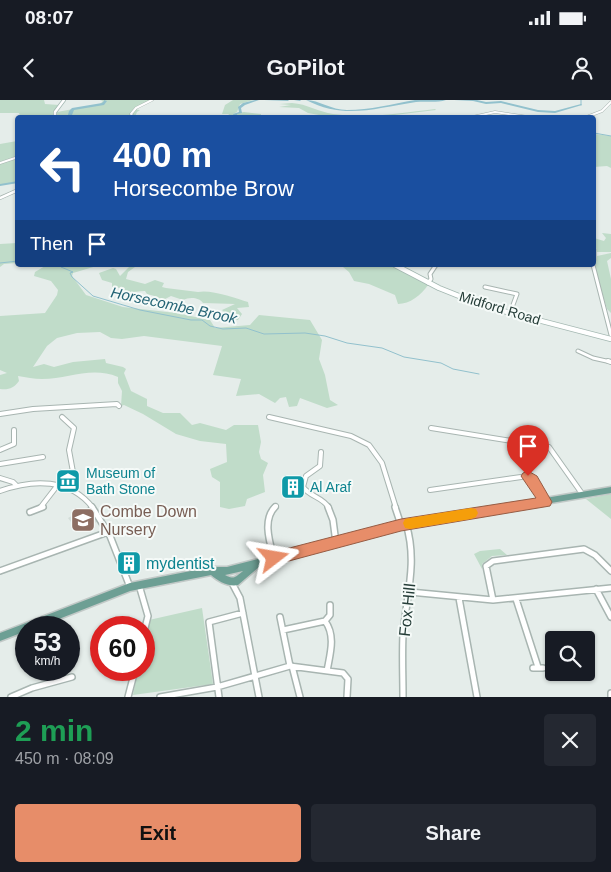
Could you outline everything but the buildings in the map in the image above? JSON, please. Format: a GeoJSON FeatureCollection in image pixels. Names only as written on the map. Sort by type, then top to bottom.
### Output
{"type":"FeatureCollection","features":[{"type":"Feature","properties":{"kind":"main road"},"geometry":{"type":"LineString","coordinates":[[55,115],[55,112],[64,100]]}},
{"type":"Feature","properties":{"kind":"main road","name":"Midford Road"},"geometry":{"type":"LineString","coordinates":[[398,267],[469,300],[510,313],[611,338]]}},
{"type":"Feature","properties":{"kind":"main road"},"geometry":{"type":"LineString","coordinates":[[0,637],[135,586],[269,560],[404,525],[611,490]]}},
{"type":"Feature","properties":{"kind":"main road"},"geometry":{"type":"LineString","coordinates":[[203,573],[213,573],[235,582],[252,566],[269,560]]}},
{"type":"Feature","properties":{"kind":"main road"},"geometry":{"type":"LineString","coordinates":[[232,568],[241,570],[241,577]]}},
{"type":"Feature","properties":{"kind":"main road"},"geometry":{"type":"LineString","coordinates":[[228,580],[226,574],[232,568]]}},
{"type":"Feature","properties":{"kind":"street"},"geometry":{"type":"LineString","coordinates":[[132,115],[135,109],[152,100]]}},
{"type":"Feature","properties":{"kind":"street"},"geometry":{"type":"LineString","coordinates":[[592,115],[602,111],[611,102]]}},
{"type":"Feature","properties":{"kind":"street"},"geometry":{"type":"LineString","coordinates":[[482,115],[495,112],[515,115]]}},
{"type":"Feature","properties":{"kind":"street"},"geometry":{"type":"LineString","coordinates":[[0,163],[15,158]]}},
{"type":"Feature","properties":{"kind":"street"},"geometry":{"type":"LineString","coordinates":[[0,198],[15,191]]}},
{"type":"Feature","properties":{"kind":"street"},"geometry":{"type":"LineString","coordinates":[[428,282],[431,280],[430,274],[435,267]]}},
{"type":"Feature","properties":{"kind":"street"},"geometry":{"type":"LineString","coordinates":[[594,267],[611,335]]}},
{"type":"Feature","properties":{"kind":"street"},"geometry":{"type":"LineString","coordinates":[[485,287],[517,294],[510,313]]}},
{"type":"Feature","properties":{"kind":"street"},"geometry":{"type":"LineString","coordinates":[[578,351],[593,358],[611,362]]}},
{"type":"Feature","properties":{"kind":"street"},"geometry":{"type":"LineString","coordinates":[[0,414],[33,408],[118,404]]}},
{"type":"Feature","properties":{"kind":"street"},"geometry":{"type":"LineString","coordinates":[[62,417],[74,428],[69,450],[75,483],[72,489]]}},
{"type":"Feature","properties":{"kind":"street","name":"Fox Hill"},"geometry":{"type":"LineString","coordinates":[[269,418],[361,440],[374,450],[382,465],[404,525],[410,536],[410,592],[403,634],[403,697]]}},
{"type":"Feature","properties":{"kind":"street"},"geometry":{"type":"LineString","coordinates":[[431,428],[549,447],[582,496]]}},
{"type":"Feature","properties":{"kind":"street"},"geometry":{"type":"LineString","coordinates":[[0,450],[11,446],[15,441],[14,430]]}},
{"type":"Feature","properties":{"kind":"street"},"geometry":{"type":"LineString","coordinates":[[11,446],[17,448]]}},
{"type":"Feature","properties":{"kind":"street"},"geometry":{"type":"LineString","coordinates":[[320,452],[322,461],[320,466],[306,476],[303,487],[306,492],[322,499],[327,505],[336,543]]}},
{"type":"Feature","properties":{"kind":"street"},"geometry":{"type":"LineString","coordinates":[[0,464],[43,457]]}},
{"type":"Feature","properties":{"kind":"street"},"geometry":{"type":"LineString","coordinates":[[430,490],[528,476],[545,502]]}},
{"type":"Feature","properties":{"kind":"street"},"geometry":{"type":"LineString","coordinates":[[0,478],[13,482],[16,485]]}},
{"type":"Feature","properties":{"kind":"street"},"geometry":{"type":"LineString","coordinates":[[0,491],[16,485],[33,483],[72,489],[84,498],[108,532],[148,616]]}},
{"type":"Feature","properties":{"kind":"street"},"geometry":{"type":"LineString","coordinates":[[30,512],[43,507],[57,486]]}},
{"type":"Feature","properties":{"kind":"street"},"geometry":{"type":"LineString","coordinates":[[269,560],[269,515],[271,509],[276,506]]}},
{"type":"Feature","properties":{"kind":"street"},"geometry":{"type":"LineString","coordinates":[[0,571],[108,532]]}},
{"type":"Feature","properties":{"kind":"street"},"geometry":{"type":"LineString","coordinates":[[493,600],[486,571],[486,566],[493,561],[584,549],[595,555],[611,571]]}},
{"type":"Feature","properties":{"kind":"street"},"geometry":{"type":"LineString","coordinates":[[240,598],[241,577]]}},
{"type":"Feature","properties":{"kind":"street"},"geometry":{"type":"LineString","coordinates":[[228,580],[236,589],[240,598],[259,697]]}},
{"type":"Feature","properties":{"kind":"street"},"geometry":{"type":"LineString","coordinates":[[410,592],[493,600],[611,588]]}},
{"type":"Feature","properties":{"kind":"street"},"geometry":{"type":"LineString","coordinates":[[596,589],[611,617]]}},
{"type":"Feature","properties":{"kind":"street"},"geometry":{"type":"LineString","coordinates":[[458,598],[477,697]]}},
{"type":"Feature","properties":{"kind":"street"},"geometry":{"type":"LineString","coordinates":[[516,599],[538,668]]}},
{"type":"Feature","properties":{"kind":"street"},"geometry":{"type":"LineString","coordinates":[[283,630],[325,621],[330,615],[330,605]]}},
{"type":"Feature","properties":{"kind":"street"},"geometry":{"type":"LineString","coordinates":[[219,697],[208,622],[243,613]]}},
{"type":"Feature","properties":{"kind":"street"},"geometry":{"type":"LineString","coordinates":[[280,617],[300,697]]}},
{"type":"Feature","properties":{"kind":"street"},"geometry":{"type":"LineString","coordinates":[[325,621],[328,624],[331,640],[328,671]]}},
{"type":"Feature","properties":{"kind":"street"},"geometry":{"type":"LineString","coordinates":[[160,697],[218,687],[291,666],[346,675],[348,679],[347,697]]}},
{"type":"Feature","properties":{"kind":"street"},"geometry":{"type":"LineString","coordinates":[[11,697],[32,688],[60,681]]}},
{"type":"Feature","properties":{"kind":"street"},"geometry":{"type":"LineString","coordinates":[[128,697],[132,681]]}},
{"type":"Feature","properties":{"kind":"shaded area","name":"Combe Down Nursery"},"geometry":{"type":"Polygon","coordinates":[[[88,507],[97,522],[77,530],[68,518],[88,507]]]}},
{"type":"Feature","properties":{"kind":"green space"},"geometry":{"type":"Polygon","coordinates":[[[0,100],[44,100],[45,104],[59,105],[54,115],[0,113],[0,100]]]}},
{"type":"Feature","properties":{"kind":"green space"},"geometry":{"type":"Polygon","coordinates":[[[100,100],[150,100],[133,109],[140,110],[136,115],[56,115],[57,112],[100,104],[103,101],[100,100]]]}},
{"type":"Feature","properties":{"kind":"green space"},"geometry":{"type":"Polygon","coordinates":[[[233,100],[253,100],[240,104],[237,112],[233,114],[244,112],[261,115],[222,114],[225,105],[233,100]]]}},
{"type":"Feature","properties":{"kind":"green space"},"geometry":{"type":"Polygon","coordinates":[[[292,103],[328,113],[346,115],[319,115],[308,113],[299,108],[279,107],[291,105],[279,104],[292,103]]]}},
{"type":"Feature","properties":{"kind":"green space"},"geometry":{"type":"Polygon","coordinates":[[[435,109],[395,115],[384,115],[435,109]]]}},
{"type":"Feature","properties":{"kind":"green space"},"geometry":{"type":"Polygon","coordinates":[[[596,134],[611,136],[611,168],[607,166],[596,167],[596,134]]]}},
{"type":"Feature","properties":{"kind":"green space"},"geometry":{"type":"Polygon","coordinates":[[[15,141],[15,157],[0,162],[0,144],[15,141]]]}},
{"type":"Feature","properties":{"kind":"green space"},"geometry":{"type":"Polygon","coordinates":[[[15,158],[15,182],[0,185],[0,163],[15,158]]]}},
{"type":"Feature","properties":{"kind":"green space"},"geometry":{"type":"Polygon","coordinates":[[[602,233],[611,234],[611,252],[597,252],[596,239],[604,241],[606,238],[602,233]]]}},
{"type":"Feature","properties":{"kind":"green space"},"geometry":{"type":"Polygon","coordinates":[[[15,243],[15,263],[4,264],[0,267],[0,244],[15,243]]]}},
{"type":"Feature","properties":{"kind":"green space"},"geometry":{"type":"Polygon","coordinates":[[[611,253],[611,258],[607,261],[611,279],[611,313],[607,309],[595,270],[597,256],[611,253]]]}},
{"type":"Feature","properties":{"kind":"green space"},"geometry":{"type":"Polygon","coordinates":[[[43,267],[93,267],[73,273],[72,276],[86,295],[123,307],[176,313],[210,320],[215,328],[250,325],[259,315],[310,320],[322,340],[319,359],[325,375],[330,400],[338,405],[327,408],[300,398],[297,406],[289,407],[286,397],[280,398],[275,403],[259,394],[236,396],[241,379],[213,375],[222,346],[144,336],[122,339],[111,338],[100,332],[77,333],[57,338],[47,346],[33,367],[44,364],[54,367],[73,362],[105,359],[106,363],[126,369],[124,373],[131,391],[147,399],[147,406],[163,413],[180,413],[192,425],[200,423],[226,430],[234,425],[258,425],[261,442],[259,452],[261,459],[268,463],[263,475],[265,492],[247,499],[245,506],[229,509],[220,507],[220,482],[212,477],[210,469],[227,462],[226,444],[200,441],[176,434],[143,414],[124,405],[121,406],[122,391],[118,383],[118,377],[99,373],[42,379],[18,376],[19,381],[13,387],[0,389],[0,375],[7,373],[0,370],[0,316],[45,313],[57,295],[58,290],[51,281],[34,276],[35,272],[43,267]]]}},
{"type":"Feature","properties":{"kind":"green space"},"geometry":{"type":"Polygon","coordinates":[[[129,267],[135,267],[128,272],[126,279],[145,284],[155,280],[164,283],[162,287],[166,288],[223,294],[248,302],[249,307],[237,308],[242,314],[238,320],[232,320],[222,310],[235,304],[203,303],[196,299],[183,300],[171,296],[161,301],[158,297],[147,294],[145,291],[123,292],[121,288],[112,287],[112,283],[102,280],[99,273],[113,268],[116,269],[120,276],[129,267]]]}},
{"type":"Feature","properties":{"kind":"green space"},"geometry":{"type":"Polygon","coordinates":[[[343,267],[396,267],[428,285],[415,298],[398,304],[395,295],[369,284],[354,281],[349,272],[343,267]]]}},
{"type":"Feature","properties":{"kind":"green space"},"geometry":{"type":"Polygon","coordinates":[[[611,494],[611,519],[586,499],[611,494]]]}},
{"type":"Feature","properties":{"kind":"green space"},"geometry":{"type":"Polygon","coordinates":[[[500,549],[507,555],[492,556],[482,564],[482,569],[474,554],[480,551],[500,549]]]}},
{"type":"Feature","properties":{"kind":"green space"},"geometry":{"type":"Polygon","coordinates":[[[202,608],[213,684],[133,695],[136,681],[155,681],[155,619],[202,608]]]}},
{"type":"Feature","properties":{"kind":"waterway"},"geometry":{"type":"LineString","coordinates":[[70,115],[73,109],[103,104],[105,100]]}},
{"type":"Feature","properties":{"kind":"waterway"},"geometry":{"type":"LineString","coordinates":[[236,115],[241,112],[239,108],[244,104],[258,100]]}},
{"type":"Feature","properties":{"kind":"waterway"},"geometry":{"type":"LineString","coordinates":[[265,100],[288,100]]}},
{"type":"Feature","properties":{"kind":"waterway"},"geometry":{"type":"LineString","coordinates":[[295,100],[300,100]]}},
{"type":"Feature","properties":{"kind":"waterway"},"geometry":{"type":"LineString","coordinates":[[307,100],[331,109],[345,111],[379,108],[417,101],[445,100]]}},
{"type":"Feature","properties":{"kind":"waterway"},"geometry":{"type":"LineString","coordinates":[[455,100],[473,100],[486,103],[501,102],[538,111],[555,112],[581,105]]}},
{"type":"Feature","properties":{"kind":"waterway"},"geometry":{"type":"LineString","coordinates":[[581,100],[581,105]]}},
{"type":"Feature","properties":{"kind":"waterway"},"geometry":{"type":"LineString","coordinates":[[596,133],[611,136]]}},
{"type":"Feature","properties":{"kind":"waterway"},"geometry":{"type":"LineString","coordinates":[[0,185],[15,182]]}},
{"type":"Feature","properties":{"kind":"waterway","name":"Horsecombe Brook"},"geometry":{"type":"LineString","coordinates":[[0,263],[15,261]]}},
{"type":"Feature","properties":{"kind":"waterway","name":"Horsecombe Brook"},"geometry":{"type":"LineString","coordinates":[[61,267],[73,272],[70,273],[72,277],[93,296],[140,310],[191,320],[202,320],[210,326],[223,329],[246,328],[264,334],[305,333],[325,336],[347,343],[382,348],[404,357],[441,363],[453,369],[479,374]]}},
{"type":"Feature","properties":{"kind":"slow traffic"},"geometry":{"type":"LineString","coordinates":[[410,523],[471,513]]}},
{"type":"Feature","properties":{"kind":"place","name":"Museum of Bath Stone"},"geometry":{"type":"Point","coordinates":[68,481]}},
{"type":"Feature","properties":{"kind":"place","name":"Al Araf"},"geometry":{"type":"Point","coordinates":[293,487]}},
{"type":"Feature","properties":{"kind":"place","name":"Combe Down Nursery"},"geometry":{"type":"Point","coordinates":[83,520]}},
{"type":"Feature","properties":{"kind":"place","name":"mydentist"},"geometry":{"type":"Point","coordinates":[129,563]}},
{"type":"Feature","properties":{"kind":"route"},"geometry":{"type":"LineString","coordinates":[[274,558],[401,525],[545,502],[528,476]]}}]}
